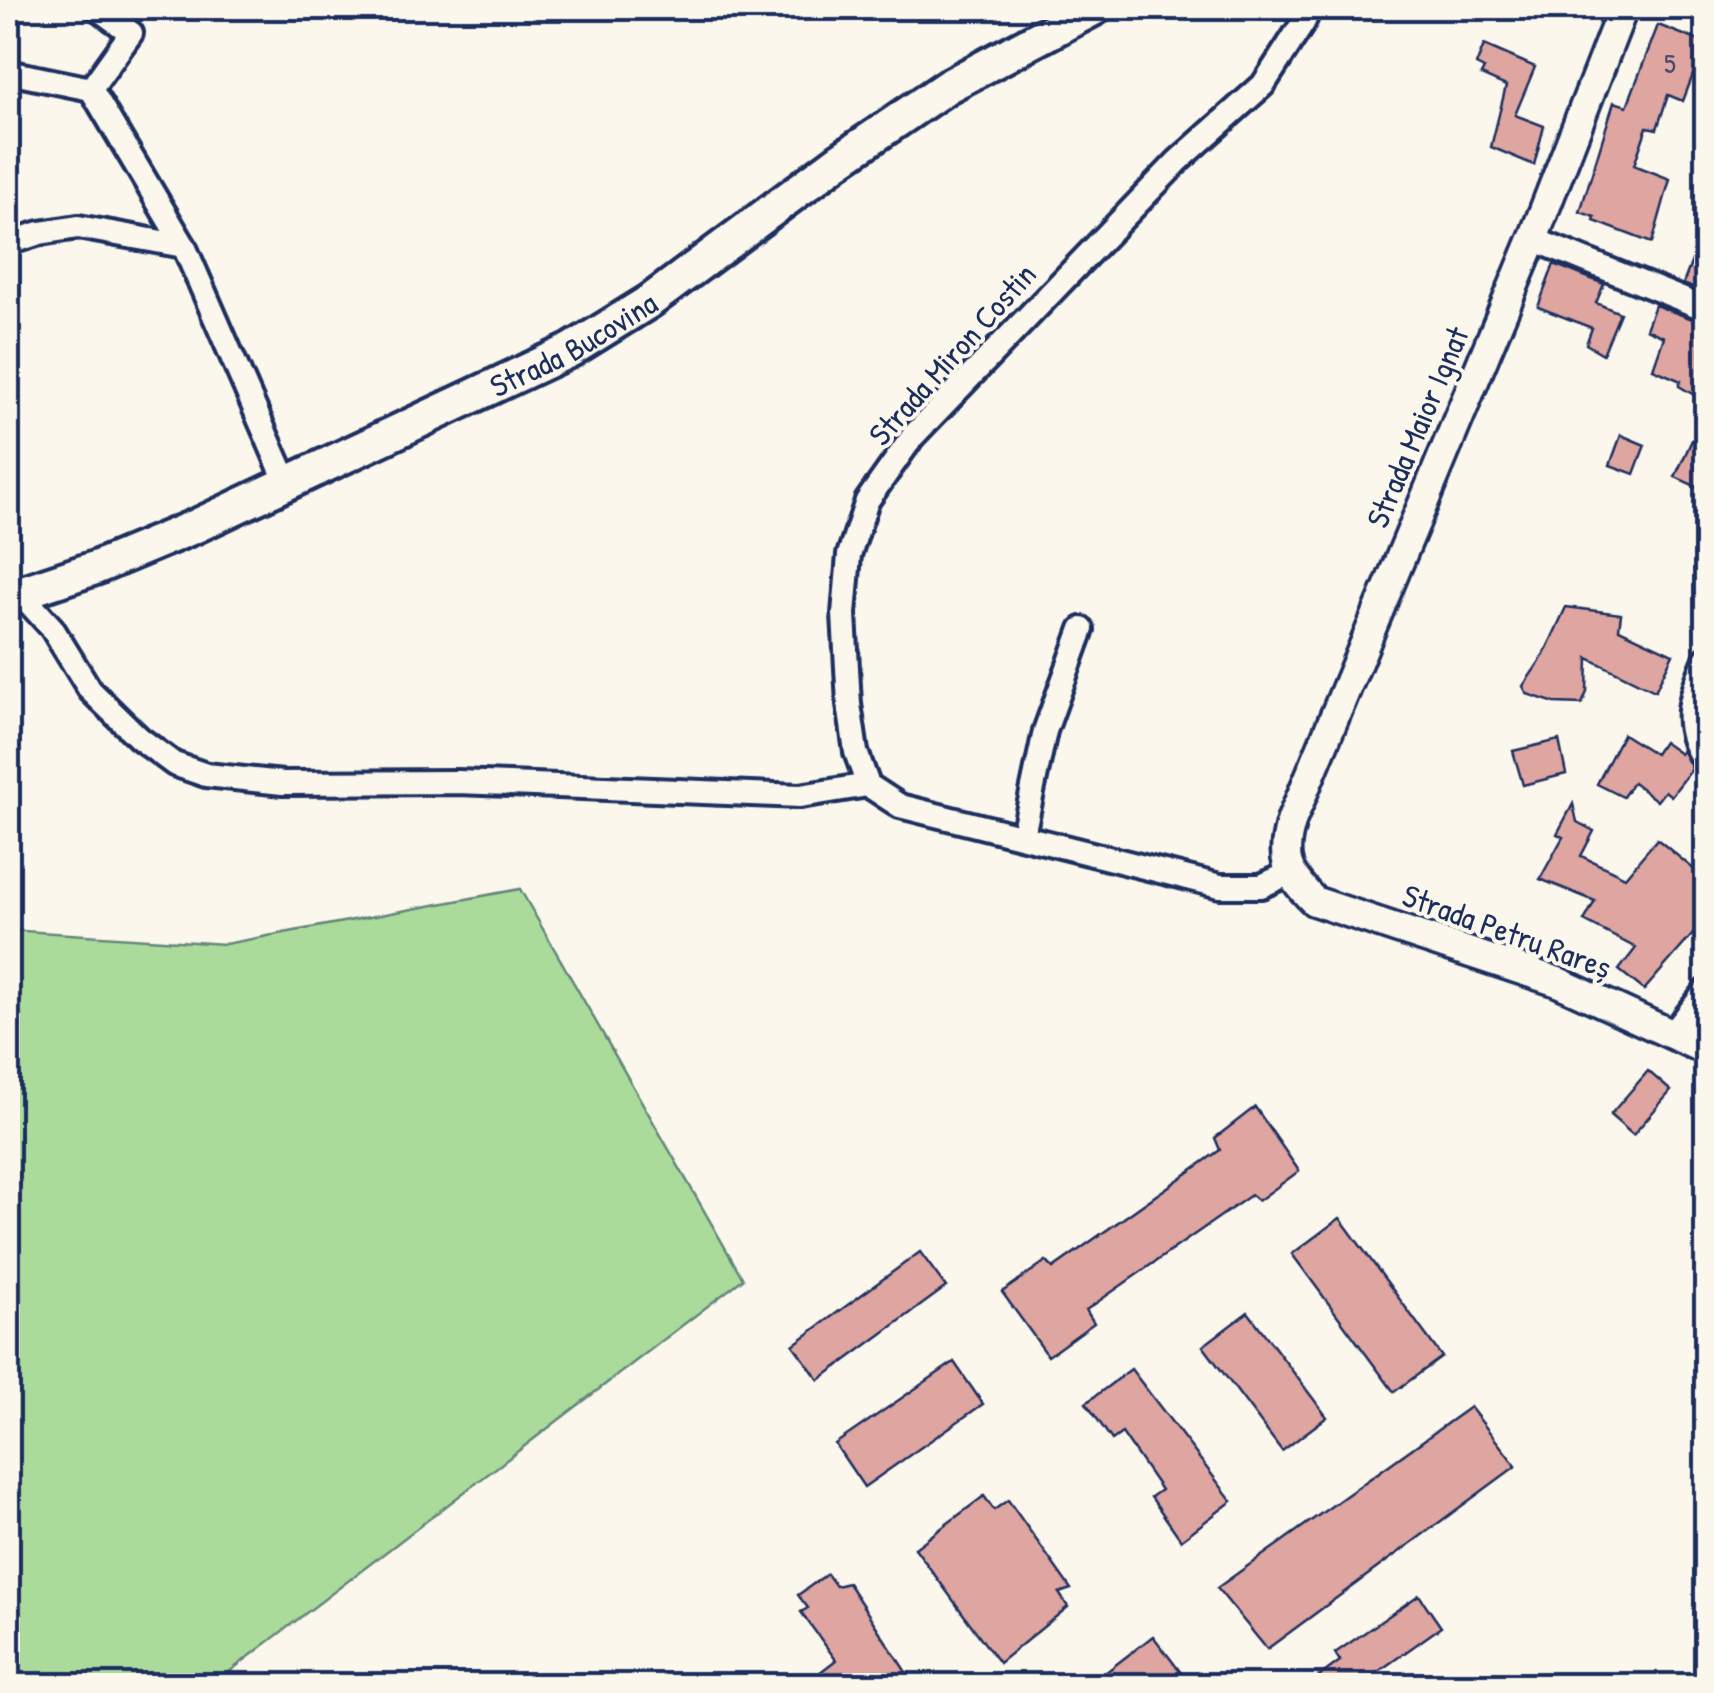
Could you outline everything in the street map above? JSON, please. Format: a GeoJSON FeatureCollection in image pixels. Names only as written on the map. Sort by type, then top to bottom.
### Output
{"type":"FeatureCollection","features":[{"type":"Feature","properties":{"kind":"main road","name":"Strada Bucovina"},"geometry":{"type":"LineString","coordinates":[[14,596],[196,526],[570,350],[650,300],[838,161],[948,86],[1095,8]]}},
{"type":"Feature","properties":{"kind":"street"},"geometry":{"type":"LineString","coordinates":[[92,89],[131,32],[96,8]]}},
{"type":"Feature","properties":{"kind":"street","name":"Strada Miron Costin"},"geometry":{"type":"LineString","coordinates":[[868,785],[856,752],[849,704],[844,614],[849,555],[867,500],[913,436],[1166,173],[1263,85],[1310,8]]}},
{"type":"Feature","properties":{"kind":"street","name":"Strada Maior Ignat"},"geometry":{"type":"LineString","coordinates":[[1290,873],[1283,847],[1292,819],[1533,239],[1622,8]]}},
{"type":"Feature","properties":{"kind":"street"},"geometry":{"type":"LineString","coordinates":[[8,72],[92,89],[184,246],[287,482]]}},
{"type":"Feature","properties":{"kind":"street"},"geometry":{"type":"LineString","coordinates":[[8,243],[40,232],[78,228],[184,246]]}},
{"type":"Feature","properties":{"kind":"street"},"geometry":{"type":"LineString","coordinates":[[1533,239],[1706,309]]}},
{"type":"Feature","properties":{"kind":"street"},"geometry":{"type":"LineString","coordinates":[[14,596],[52,628],[90,690],[138,738],[174,764],[206,775],[283,783],[458,782],[800,796],[868,785],[900,806],[1220,886],[1260,886],[1290,873]]}},
{"type":"Feature","properties":{"kind":"street"},"geometry":{"type":"LineString","coordinates":[[1023,836],[1046,731],[1082,630]]}},
{"type":"Feature","properties":{"kind":"street"},"geometry":{"type":"LineString","coordinates":[[1706,660],[1694,689],[1688,724],[1696,749],[1706,763]]}},
{"type":"Feature","properties":{"kind":"street","name":"Strada Petru Rareș"},"geometry":{"type":"LineString","coordinates":[[1290,873],[1314,901],[1558,982],[1706,1050]]}},
{"type":"Feature","properties":{"kind":"street"},"geometry":{"type":"LineString","coordinates":[[1673,1033],[1706,992]]}},
{"type":"Feature","properties":{"kind":"green space"},"geometry":{"type":"Polygon","coordinates":[[[520,889],[743,1279],[212,1685],[8,1685],[8,930],[225,944],[520,889]]]}},
{"type":"Feature","properties":{"kind":"building"},"geometry":{"type":"Polygon","coordinates":[[[1658,25],[1705,43],[1683,101],[1668,95],[1657,129],[1647,127],[1634,165],[1670,179],[1652,243],[1580,212],[1614,102],[1627,106],[1658,25]]]}},
{"type":"Feature","properties":{"kind":"building"},"geometry":{"type":"Polygon","coordinates":[[[1484,45],[1535,67],[1515,115],[1544,126],[1534,165],[1491,147],[1506,86],[1481,75],[1484,69],[1476,65],[1484,45]]]}},
{"type":"Feature","properties":{"kind":"building"},"geometry":{"type":"Polygon","coordinates":[[[1706,224],[1706,293],[1683,284],[1706,224]]]}},
{"type":"Feature","properties":{"kind":"building"},"geometry":{"type":"Polygon","coordinates":[[[1554,264],[1604,284],[1596,303],[1620,313],[1603,354],[1586,344],[1592,328],[1538,307],[1554,264]]]}},
{"type":"Feature","properties":{"kind":"building"},"geometry":{"type":"Polygon","coordinates":[[[1655,305],[1706,324],[1706,402],[1679,386],[1681,381],[1653,369],[1664,337],[1646,329],[1655,305]]]}},
{"type":"Feature","properties":{"kind":"building"},"geometry":{"type":"Polygon","coordinates":[[[1621,435],[1645,445],[1634,474],[1610,465],[1621,435]]]}},
{"type":"Feature","properties":{"kind":"building"},"geometry":{"type":"Polygon","coordinates":[[[1692,440],[1706,446],[1706,491],[1675,477],[1692,440]]]}},
{"type":"Feature","properties":{"kind":"building"},"geometry":{"type":"Polygon","coordinates":[[[1566,607],[1621,614],[1619,629],[1673,654],[1655,691],[1588,658],[1587,692],[1582,704],[1555,703],[1527,694],[1523,686],[1544,655],[1566,607]]]}},
{"type":"Feature","properties":{"kind":"building"},"geometry":{"type":"Polygon","coordinates":[[[1623,734],[1655,754],[1663,742],[1680,754],[1682,750],[1692,769],[1671,796],[1665,791],[1657,801],[1633,782],[1623,797],[1597,784],[1623,734]]]}},
{"type":"Feature","properties":{"kind":"building"},"geometry":{"type":"Polygon","coordinates":[[[1559,740],[1566,774],[1523,785],[1513,751],[1559,740]]]}},
{"type":"Feature","properties":{"kind":"building"},"geometry":{"type":"Polygon","coordinates":[[[1573,804],[1577,822],[1594,831],[1581,856],[1625,877],[1657,839],[1696,871],[1706,858],[1706,919],[1644,990],[1619,970],[1636,948],[1584,921],[1595,901],[1540,879],[1563,837],[1557,834],[1573,804]]]}},
{"type":"Feature","properties":{"kind":"building"},"geometry":{"type":"Polygon","coordinates":[[[1648,1071],[1671,1091],[1633,1135],[1610,1115],[1648,1071]]]}},
{"type":"Feature","properties":{"kind":"building"},"geometry":{"type":"Polygon","coordinates":[[[1255,1107],[1299,1171],[1258,1201],[1251,1195],[1086,1310],[1094,1323],[1048,1356],[1002,1292],[1046,1261],[1053,1268],[1220,1150],[1215,1138],[1255,1107]]]}},
{"type":"Feature","properties":{"kind":"building"},"geometry":{"type":"Polygon","coordinates":[[[1340,1218],[1442,1357],[1394,1392],[1292,1254],[1340,1218]]]}},
{"type":"Feature","properties":{"kind":"building"},"geometry":{"type":"Polygon","coordinates":[[[920,1252],[946,1287],[819,1380],[793,1345],[920,1252]]]}},
{"type":"Feature","properties":{"kind":"building"},"geometry":{"type":"Polygon","coordinates":[[[1248,1312],[1327,1417],[1282,1451],[1203,1346],[1248,1312]]]}},
{"type":"Feature","properties":{"kind":"building"},"geometry":{"type":"Polygon","coordinates":[[[954,1362],[983,1404],[864,1487],[835,1444],[954,1362]]]}},
{"type":"Feature","properties":{"kind":"building"},"geometry":{"type":"Polygon","coordinates":[[[1131,1369],[1232,1501],[1181,1540],[1151,1497],[1161,1490],[1122,1433],[1112,1440],[1086,1403],[1131,1369]]]}},
{"type":"Feature","properties":{"kind":"building"},"geometry":{"type":"Polygon","coordinates":[[[1470,1407],[1516,1466],[1267,1649],[1217,1588],[1470,1407]]]}},
{"type":"Feature","properties":{"kind":"building"},"geometry":{"type":"Polygon","coordinates":[[[984,1496],[994,1510],[1008,1500],[1071,1589],[1059,1593],[1068,1607],[999,1663],[915,1548],[984,1496]]]}},
{"type":"Feature","properties":{"kind":"building"},"geometry":{"type":"Polygon","coordinates":[[[827,1574],[836,1586],[848,1583],[915,1686],[802,1686],[836,1660],[801,1612],[808,1608],[798,1595],[827,1574]]]}},
{"type":"Feature","properties":{"kind":"building"},"geometry":{"type":"Polygon","coordinates":[[[1419,1595],[1441,1627],[1358,1686],[1306,1686],[1340,1661],[1335,1653],[1419,1595]]]}},
{"type":"Feature","properties":{"kind":"building"},"geometry":{"type":"Polygon","coordinates":[[[1153,1636],[1182,1674],[1167,1686],[1088,1686],[1153,1636]]]}}]}
